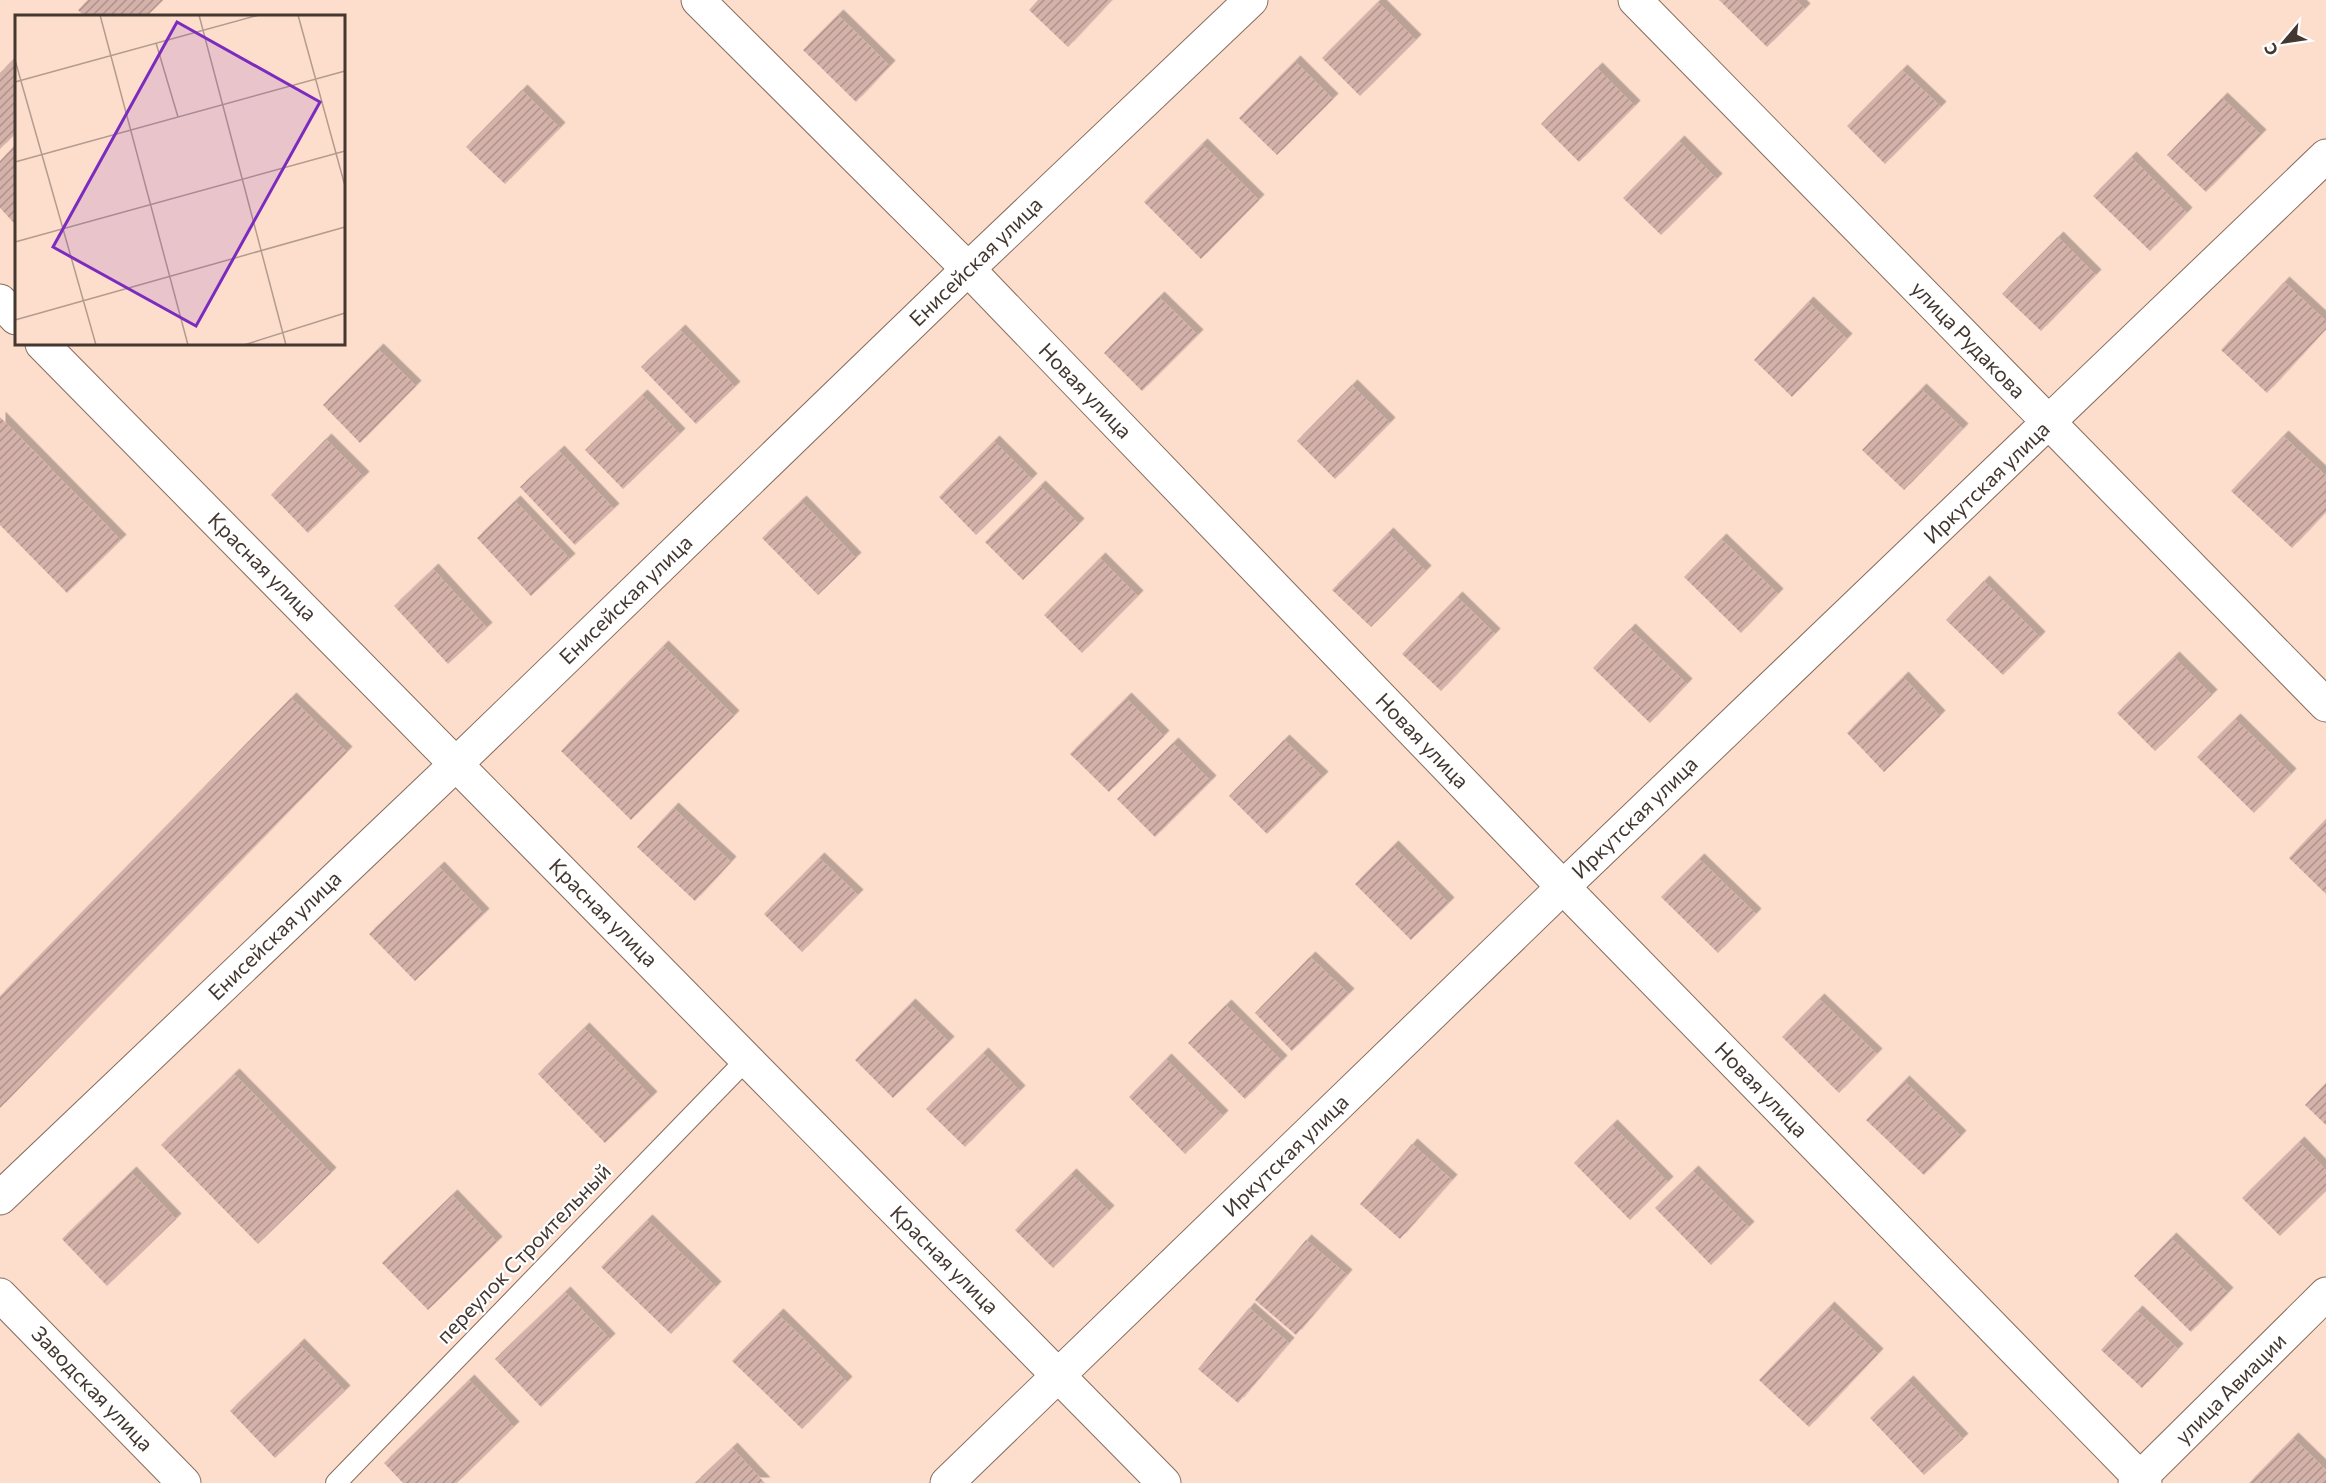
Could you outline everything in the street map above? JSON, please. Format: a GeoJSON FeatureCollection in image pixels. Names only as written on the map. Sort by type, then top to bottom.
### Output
{"type":"FeatureCollection","features":[{"type":"Feature","properties":{"kind":"street","name":"Новая улица"},"geometry":{"type":"LineString","coordinates":[[698,0],[968,269],[1563,887],[2140,1481]]}},
{"type":"Feature","properties":{"kind":"street","name":"Енисейская улица"},"geometry":{"type":"LineString","coordinates":[[0,1198],[456,764],[968,269],[1251,0]]}},
{"type":"Feature","properties":{"kind":"street","name":"улица Рудакова"},"geometry":{"type":"LineString","coordinates":[[1635,0],[2326,705]]}},
{"type":"Feature","properties":{"kind":"street","name":"Иркутская улица"},"geometry":{"type":"LineString","coordinates":[[947,1483],[1563,887],[2050,423],[2326,156]]}},
{"type":"Feature","properties":{"kind":"street"},"geometry":{"type":"LineString","coordinates":[[0,301],[15,317]]}},
{"type":"Feature","properties":{"kind":"street","name":"Красная улица"},"geometry":{"type":"LineString","coordinates":[[43,345],[1164,1483]]}},
{"type":"Feature","properties":{"kind":"street","name":"улица Авиации"},"geometry":{"type":"LineString","coordinates":[[2140,1481],[2326,1294]]}},
{"type":"Feature","properties":{"kind":"street","name":"Заводская улица"},"geometry":{"type":"LineString","coordinates":[[0,1295],[184,1483]]}},
{"type":"Feature","properties":{"kind":"lane","name":"переулок Строительный"},"geometry":{"type":"LineString","coordinates":[[336,1483],[747,1059]]}},
{"type":"Feature","properties":{"kind":"building"},"geometry":{"type":"Polygon","coordinates":[[[88,0],[163,0],[148,15],[83,15],[78,10],[88,0]]]}},
{"type":"Feature","properties":{"kind":"building"},"geometry":{"type":"Polygon","coordinates":[[[1038,0],[1112,0],[1068,47],[1029,10],[1038,0]]]}},
{"type":"Feature","properties":{"kind":"building"},"geometry":{"type":"Polygon","coordinates":[[[1719,0],[1796,0],[1805,9],[1767,47],[1719,0]]]}},
{"type":"Feature","properties":{"kind":"building"},"geometry":{"type":"Polygon","coordinates":[[[1378,2],[1416,40],[1360,96],[1322,58],[1378,2]]]}},
{"type":"Feature","properties":{"kind":"building"},"geometry":{"type":"Polygon","coordinates":[[[838,15],[890,66],[856,102],[803,50],[838,15]]]}},
{"type":"Feature","properties":{"kind":"building"},"geometry":{"type":"Polygon","coordinates":[[[15,58],[15,134],[0,149],[0,73],[15,58]]]}},
{"type":"Feature","properties":{"kind":"building"},"geometry":{"type":"Polygon","coordinates":[[[1295,61],[1333,99],[1277,155],[1239,118],[1295,61]]]}},
{"type":"Feature","properties":{"kind":"building"},"geometry":{"type":"Polygon","coordinates":[[[1597,68],[1635,106],[1579,162],[1541,124],[1597,68]]]}},
{"type":"Feature","properties":{"kind":"building"},"geometry":{"type":"Polygon","coordinates":[[[1902,70],[1941,107],[1885,164],[1847,126],[1902,70]]]}},
{"type":"Feature","properties":{"kind":"building"},"geometry":{"type":"Polygon","coordinates":[[[522,90],[560,128],[505,184],[466,147],[522,90]]]}},
{"type":"Feature","properties":{"kind":"building"},"geometry":{"type":"Polygon","coordinates":[[[2222,98],[2261,135],[2206,192],[2167,155],[2222,98]]]}},
{"type":"Feature","properties":{"kind":"building"},"geometry":{"type":"Polygon","coordinates":[[[1679,141],[1717,179],[1661,235],[1623,198],[1679,141]]]}},
{"type":"Feature","properties":{"kind":"building"},"geometry":{"type":"Polygon","coordinates":[[[1202,144],[1259,200],[1201,259],[1144,202],[1202,144]]]}},
{"type":"Feature","properties":{"kind":"building"},"geometry":{"type":"Polygon","coordinates":[[[15,145],[14,223],[0,208],[0,161],[15,145]]]}},
{"type":"Feature","properties":{"kind":"building"},"geometry":{"type":"Polygon","coordinates":[[[2131,157],[2187,213],[2150,251],[2093,196],[2131,157]]]}},
{"type":"Feature","properties":{"kind":"building"},"geometry":{"type":"Polygon","coordinates":[[[2058,237],[2096,275],[2041,331],[2002,294],[2058,237]]]}},
{"type":"Feature","properties":{"kind":"building"},"geometry":{"type":"Polygon","coordinates":[[[2284,282],[2326,321],[2326,329],[2267,393],[2221,350],[2284,282]]]}},
{"type":"Feature","properties":{"kind":"building"},"geometry":{"type":"Polygon","coordinates":[[[1159,297],[1198,335],[1142,391],[1104,353],[1159,297]]]}},
{"type":"Feature","properties":{"kind":"building"},"geometry":{"type":"Polygon","coordinates":[[[1808,302],[1847,339],[1792,397],[1754,360],[1808,302]]]}},
{"type":"Feature","properties":{"kind":"building"},"geometry":{"type":"Polygon","coordinates":[[[680,330],[735,387],[696,424],[641,367],[680,330]]]}},
{"type":"Feature","properties":{"kind":"building"},"geometry":{"type":"Polygon","coordinates":[[[378,349],[416,386],[360,443],[323,405],[378,349]]]}},
{"type":"Feature","properties":{"kind":"building"},"geometry":{"type":"Polygon","coordinates":[[[1352,385],[1390,423],[1335,479],[1297,441],[1352,385]]]}},
{"type":"Feature","properties":{"kind":"building"},"geometry":{"type":"Polygon","coordinates":[[[1921,389],[1963,429],[1904,490],[1862,450],[1921,389]]]}},
{"type":"Feature","properties":{"kind":"building"},"geometry":{"type":"Polygon","coordinates":[[[642,395],[680,434],[623,489],[585,450],[642,395]]]}},
{"type":"Feature","properties":{"kind":"building"},"geometry":{"type":"Polygon","coordinates":[[[0,417],[121,540],[67,593],[0,525],[0,417]]]}},
{"type":"Feature","properties":{"kind":"building"},"geometry":{"type":"Polygon","coordinates":[[[2283,436],[2326,476],[2326,512],[2292,548],[2231,491],[2283,436]]]}},
{"type":"Feature","properties":{"kind":"building"},"geometry":{"type":"Polygon","coordinates":[[[326,439],[364,477],[308,533],[271,495],[326,439]]]}},
{"type":"Feature","properties":{"kind":"building"},"geometry":{"type":"Polygon","coordinates":[[[994,441],[1032,479],[976,535],[939,497],[994,441]]]}},
{"type":"Feature","properties":{"kind":"building"},"geometry":{"type":"Polygon","coordinates":[[[559,451],[614,509],[575,545],[520,487],[559,451]]]}},
{"type":"Feature","properties":{"kind":"building"},"geometry":{"type":"Polygon","coordinates":[[[1040,486],[1079,524],[1023,580],[985,542],[1040,486]]]}},
{"type":"Feature","properties":{"kind":"building"},"geometry":{"type":"Polygon","coordinates":[[[515,501],[570,559],[531,596],[477,538],[515,501]]]}},
{"type":"Feature","properties":{"kind":"building"},"geometry":{"type":"Polygon","coordinates":[[[801,501],[856,558],[818,595],[762,538],[801,501]]]}},
{"type":"Feature","properties":{"kind":"building"},"geometry":{"type":"Polygon","coordinates":[[[1388,533],[1426,571],[1371,627],[1332,590],[1388,533]]]}},
{"type":"Feature","properties":{"kind":"building"},"geometry":{"type":"Polygon","coordinates":[[[1721,539],[1778,594],[1741,633],[1684,577],[1721,539]]]}},
{"type":"Feature","properties":{"kind":"building"},"geometry":{"type":"Polygon","coordinates":[[[1100,558],[1138,596],[1082,653],[1044,615],[1100,558]]]}},
{"type":"Feature","properties":{"kind":"building"},"geometry":{"type":"Polygon","coordinates":[[[433,569],[487,628],[448,664],[394,606],[433,569]]]}},
{"type":"Feature","properties":{"kind":"building"},"geometry":{"type":"Polygon","coordinates":[[[1984,581],[2040,637],[2003,675],[1946,620],[1984,581]]]}},
{"type":"Feature","properties":{"kind":"building"},"geometry":{"type":"Polygon","coordinates":[[[1457,597],[1495,634],[1441,691],[1402,654],[1457,597]]]}},
{"type":"Feature","properties":{"kind":"building"},"geometry":{"type":"Polygon","coordinates":[[[1630,629],[1687,684],[1650,723],[1593,668],[1630,629]]]}},
{"type":"Feature","properties":{"kind":"building"},"geometry":{"type":"Polygon","coordinates":[[[663,646],[734,716],[631,820],[561,751],[663,646]]]}},
{"type":"Feature","properties":{"kind":"building"},"geometry":{"type":"Polygon","coordinates":[[[2174,657],[2212,695],[2155,751],[2117,713],[2174,657]]]}},
{"type":"Feature","properties":{"kind":"building"},"geometry":{"type":"Polygon","coordinates":[[[1903,677],[1940,716],[1884,772],[1847,733],[1903,677]]]}},
{"type":"Feature","properties":{"kind":"building"},"geometry":{"type":"Polygon","coordinates":[[[291,698],[347,752],[0,1108],[0,996],[291,698]]]}},
{"type":"Feature","properties":{"kind":"building"},"geometry":{"type":"Polygon","coordinates":[[[1126,698],[1164,736],[1109,792],[1070,754],[1126,698]]]}},
{"type":"Feature","properties":{"kind":"building"},"geometry":{"type":"Polygon","coordinates":[[[2235,719],[2291,774],[2254,813],[2197,757],[2235,719]]]}},
{"type":"Feature","properties":{"kind":"building"},"geometry":{"type":"Polygon","coordinates":[[[1284,740],[1323,777],[1267,834],[1229,796],[1284,740]]]}},
{"type":"Feature","properties":{"kind":"building"},"geometry":{"type":"Polygon","coordinates":[[[1173,743],[1211,781],[1155,837],[1117,799],[1173,743]]]}},
{"type":"Feature","properties":{"kind":"building"},"geometry":{"type":"Polygon","coordinates":[[[673,808],[731,862],[695,901],[637,847],[673,808]]]}},
{"type":"Feature","properties":{"kind":"building"},"geometry":{"type":"Polygon","coordinates":[[[2326,819],[2326,894],[2289,858],[2326,819]]]}},
{"type":"Feature","properties":{"kind":"building"},"geometry":{"type":"Polygon","coordinates":[[[1393,846],[1449,903],[1411,940],[1355,884],[1393,846]]]}},
{"type":"Feature","properties":{"kind":"building"},"geometry":{"type":"Polygon","coordinates":[[[819,858],[858,895],[802,952],[764,914],[819,858]]]}},
{"type":"Feature","properties":{"kind":"building"},"geometry":{"type":"Polygon","coordinates":[[[1699,859],[1756,914],[1718,953],[1661,897],[1699,859]]]}},
{"type":"Feature","properties":{"kind":"building"},"geometry":{"type":"Polygon","coordinates":[[[439,867],[484,914],[415,981],[369,934],[439,867]]]}},
{"type":"Feature","properties":{"kind":"building"},"geometry":{"type":"Polygon","coordinates":[[[1310,957],[1349,994],[1292,1051],[1255,1013],[1310,957]]]}},
{"type":"Feature","properties":{"kind":"building"},"geometry":{"type":"Polygon","coordinates":[[[1819,999],[1877,1054],[1839,1093],[1782,1037],[1819,999]]]}},
{"type":"Feature","properties":{"kind":"building"},"geometry":{"type":"Polygon","coordinates":[[[910,1004],[949,1042],[893,1098],[855,1060],[910,1004]]]}},
{"type":"Feature","properties":{"kind":"building"},"geometry":{"type":"Polygon","coordinates":[[[1226,1005],[1282,1061],[1245,1099],[1188,1043],[1226,1005]]]}},
{"type":"Feature","properties":{"kind":"building"},"geometry":{"type":"Polygon","coordinates":[[[584,1028],[652,1097],[605,1143],[538,1074],[584,1028]]]}},
{"type":"Feature","properties":{"kind":"building"},"geometry":{"type":"Polygon","coordinates":[[[983,1053],[1020,1091],[965,1147],[926,1109],[983,1053]]]}},
{"type":"Feature","properties":{"kind":"building"},"geometry":{"type":"Polygon","coordinates":[[[1166,1059],[1223,1116],[1185,1154],[1129,1097],[1166,1059]]]}},
{"type":"Feature","properties":{"kind":"building"},"geometry":{"type":"Polygon","coordinates":[[[234,1074],[331,1173],[258,1244],[161,1145],[234,1074]]]}},
{"type":"Feature","properties":{"kind":"building"},"geometry":{"type":"Polygon","coordinates":[[[1904,1081],[1961,1136],[1924,1175],[1866,1120],[1904,1081]]]}},
{"type":"Feature","properties":{"kind":"building"},"geometry":{"type":"Polygon","coordinates":[[[2326,1083],[2326,1125],[2305,1105],[2326,1083]]]}},
{"type":"Feature","properties":{"kind":"building"},"geometry":{"type":"Polygon","coordinates":[[[1612,1125],[1668,1182],[1630,1220],[1574,1163],[1612,1125]]]}},
{"type":"Feature","properties":{"kind":"building"},"geometry":{"type":"Polygon","coordinates":[[[2299,1142],[2326,1170],[2326,1191],[2280,1236],[2242,1198],[2299,1142]]]}},
{"type":"Feature","properties":{"kind":"building"},"geometry":{"type":"Polygon","coordinates":[[[1412,1144],[1452,1180],[1400,1239],[1360,1204],[1412,1144]]]}},
{"type":"Feature","properties":{"kind":"building"},"geometry":{"type":"Polygon","coordinates":[[[1693,1171],[1749,1227],[1711,1265],[1655,1208],[1693,1171]]]}},
{"type":"Feature","properties":{"kind":"building"},"geometry":{"type":"Polygon","coordinates":[[[131,1172],[176,1219],[107,1286],[62,1239],[131,1172]]]}},
{"type":"Feature","properties":{"kind":"building"},"geometry":{"type":"Polygon","coordinates":[[[1071,1174],[1109,1211],[1053,1268],[1015,1230],[1071,1174]]]}},
{"type":"Feature","properties":{"kind":"building"},"geometry":{"type":"Polygon","coordinates":[[[452,1195],[497,1242],[428,1310],[382,1263],[452,1195]]]}},
{"type":"Feature","properties":{"kind":"building"},"geometry":{"type":"Polygon","coordinates":[[[647,1220],[716,1287],[671,1334],[601,1267],[647,1220]]]}},
{"type":"Feature","properties":{"kind":"building"},"geometry":{"type":"Polygon","coordinates":[[[2171,1238],[2228,1293],[2191,1332],[2134,1276],[2171,1238]]]}},
{"type":"Feature","properties":{"kind":"building"},"geometry":{"type":"Polygon","coordinates":[[[1306,1240],[1347,1275],[1296,1335],[1255,1300],[1306,1240]]]}},
{"type":"Feature","properties":{"kind":"building"},"geometry":{"type":"Polygon","coordinates":[[[565,1292],[610,1339],[541,1407],[495,1359],[565,1292]]]}},
{"type":"Feature","properties":{"kind":"building"},"geometry":{"type":"Polygon","coordinates":[[[1829,1307],[1878,1354],[1809,1427],[1759,1380],[1829,1307]]]}},
{"type":"Feature","properties":{"kind":"building"},"geometry":{"type":"Polygon","coordinates":[[[1249,1308],[1289,1343],[1238,1403],[1198,1369],[1249,1308]]]}},
{"type":"Feature","properties":{"kind":"building"},"geometry":{"type":"Polygon","coordinates":[[[2137,1311],[2178,1349],[2142,1388],[2101,1350],[2137,1311]]]}},
{"type":"Feature","properties":{"kind":"building"},"geometry":{"type":"Polygon","coordinates":[[[778,1314],[847,1382],[802,1429],[732,1361],[778,1314]]]}},
{"type":"Feature","properties":{"kind":"building"},"geometry":{"type":"Polygon","coordinates":[[[299,1344],[345,1391],[275,1458],[230,1411],[299,1344]]]}},
{"type":"Feature","properties":{"kind":"building"},"geometry":{"type":"Polygon","coordinates":[[[469,1380],[514,1427],[457,1483],[403,1483],[384,1463],[469,1380]]]}},
{"type":"Feature","properties":{"kind":"building"},"geometry":{"type":"Polygon","coordinates":[[[1908,1381],[1963,1439],[1924,1475],[1870,1418],[1908,1381]]]}},
{"type":"Feature","properties":{"kind":"building"},"geometry":{"type":"Polygon","coordinates":[[[2293,1438],[2326,1470],[2326,1483],[2249,1483],[2293,1438]]]}},
{"type":"Feature","properties":{"kind":"building"},"geometry":{"type":"Polygon","coordinates":[[[732,1448],[765,1483],[695,1483],[732,1448]]]}}]}
